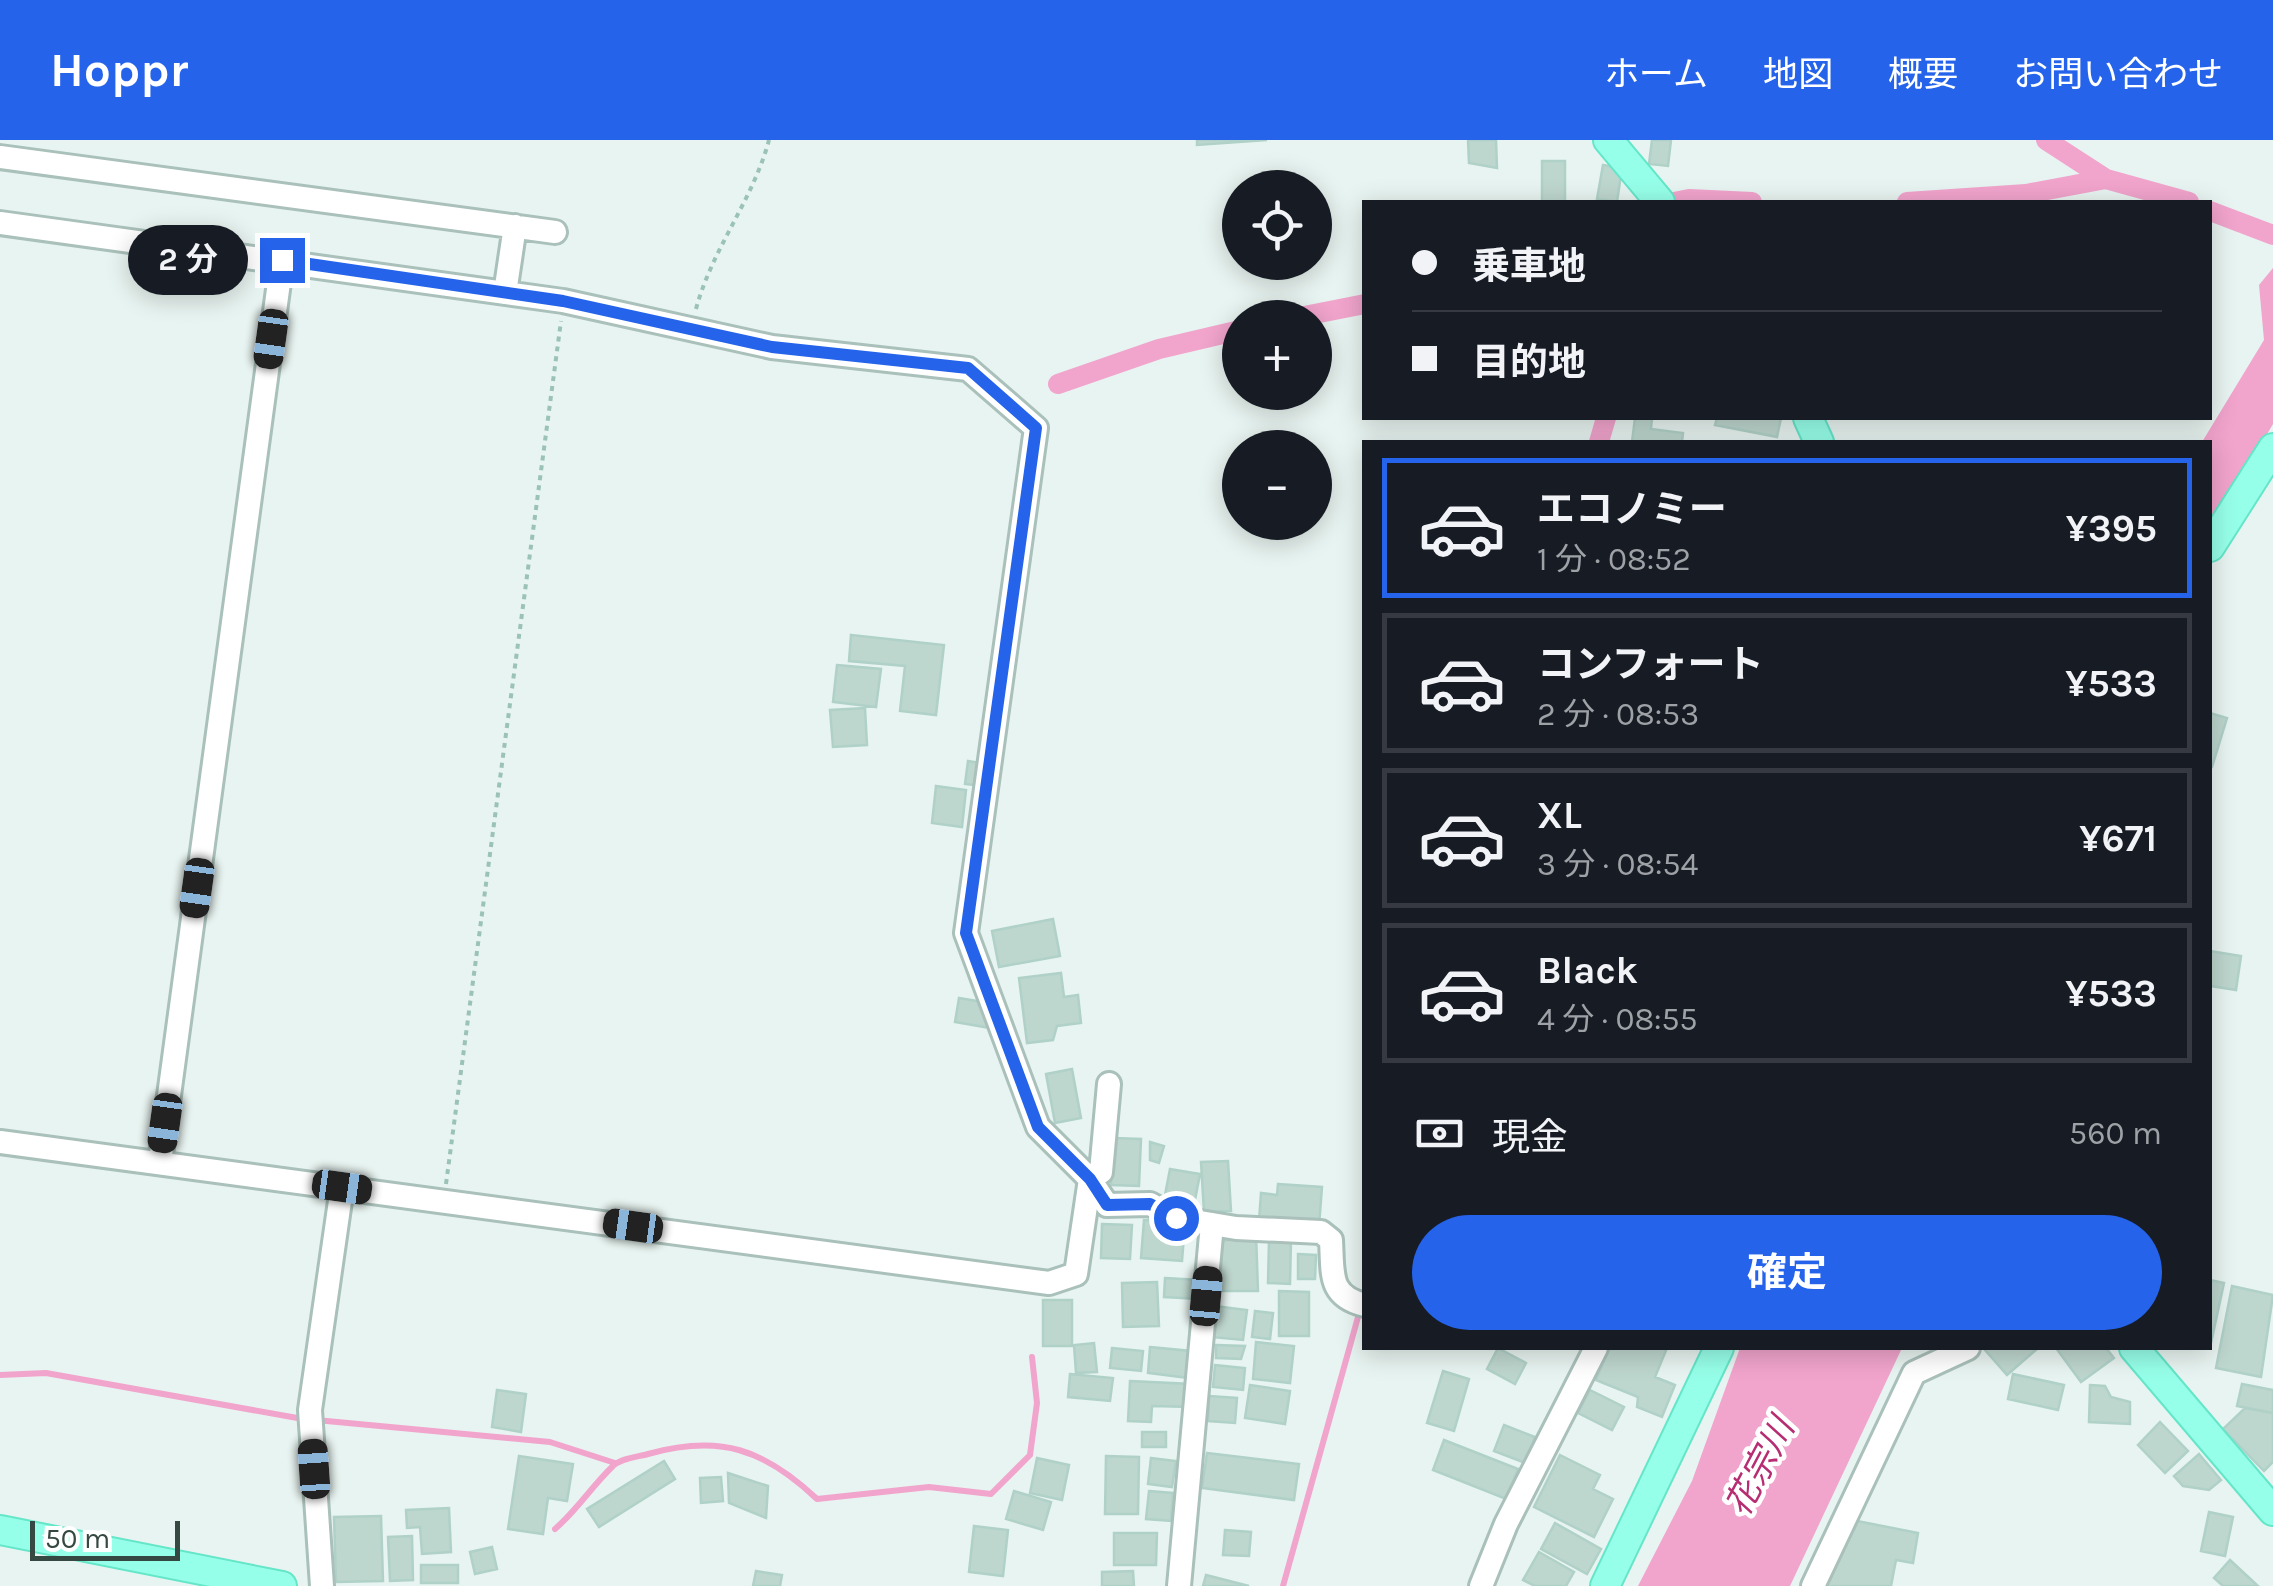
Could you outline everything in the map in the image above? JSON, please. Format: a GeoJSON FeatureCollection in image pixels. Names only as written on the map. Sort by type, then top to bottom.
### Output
{"type":"FeatureCollection","features":[{"type":"Feature","properties":{"kind":"main road"},"geometry":{"type":"LineString","coordinates":[[1608,140],[1653,192]]}},
{"type":"Feature","properties":{"kind":"main road"},"geometry":{"type":"LineString","coordinates":[[2212,544],[2273,448]]}},
{"type":"Feature","properties":{"kind":"main road"},"geometry":{"type":"LineString","coordinates":[[1605,1586],[1712,1350]]}},
{"type":"Feature","properties":{"kind":"main road"},"geometry":{"type":"LineString","coordinates":[[2136,1350],[2273,1511]]}},
{"type":"Feature","properties":{"kind":"main road"},"geometry":{"type":"LineString","coordinates":[[0,1530],[282,1586]]}},
{"type":"Feature","properties":{"kind":"street"},"geometry":{"type":"LineString","coordinates":[[0,157],[510,260],[563,301],[772,347],[968,368],[1036,428],[966,933],[1038,1127],[1090,1179],[1107,1205],[1150,1204],[1176,1218],[1212,1224],[1321,1232],[1332,1240],[1333,1287],[1355,1302]]}},
{"type":"Feature","properties":{"kind":"street"},"geometry":{"type":"LineString","coordinates":[[0,223],[282,260],[510,260],[556,232]]}},
{"type":"Feature","properties":{"kind":"street"},"geometry":{"type":"LineString","coordinates":[[160,1162],[282,260]]}},
{"type":"Feature","properties":{"kind":"street"},"geometry":{"type":"LineString","coordinates":[[0,1142],[1049,1283],[1076,1274],[1090,1179],[1101,1172],[1109,1084]]}},
{"type":"Feature","properties":{"kind":"street"},"geometry":{"type":"LineString","coordinates":[[322,1586],[310,1410],[342,1187]]}},
{"type":"Feature","properties":{"kind":"street"},"geometry":{"type":"LineString","coordinates":[[1180,1586],[1212,1224]]}},
{"type":"Feature","properties":{"kind":"street"},"geometry":{"type":"LineString","coordinates":[[1482,1586],[1506,1524],[1595,1350]]}},
{"type":"Feature","properties":{"kind":"street"},"geometry":{"type":"LineString","coordinates":[[1813,1586],[1922,1350]]}},
{"type":"Feature","properties":{"kind":"street"},"geometry":{"type":"LineString","coordinates":[[1914,1373],[1964,1350]]}},
{"type":"Feature","properties":{"kind":"path"},"geometry":{"type":"LineString","coordinates":[[702,286],[760,175],[769,140]]}},
{"type":"Feature","properties":{"kind":"path"},"geometry":{"type":"LineString","coordinates":[[444,1201],[563,301]]}},
{"type":"Feature","properties":{"kind":"water"},"geometry":{"type":"Polygon","coordinates":[[[2273,268],[2273,424],[2212,529],[2212,440],[2203,440],[2264,340],[2259,285],[2273,268]]]}},
{"type":"Feature","properties":{"kind":"water","name":"花宗川"},"geometry":{"type":"Polygon","coordinates":[[[1739,1350],[1901,1350],[1790,1586],[1638,1586],[1692,1481],[1739,1350]]]}},
{"type":"Feature","properties":{"kind":"building"},"geometry":{"type":"Polygon","coordinates":[[[1197,140],[1267,140],[1197,145],[1197,140]]]}},
{"type":"Feature","properties":{"kind":"building"},"geometry":{"type":"Polygon","coordinates":[[[1468,140],[1496,140],[1497,168],[1469,163],[1468,140]]]}},
{"type":"Feature","properties":{"kind":"building"},"geometry":{"type":"Polygon","coordinates":[[[1652,140],[1671,140],[1668,166],[1649,164],[1652,140]]]}},
{"type":"Feature","properties":{"kind":"building"},"geometry":{"type":"Polygon","coordinates":[[[1542,161],[1565,161],[1565,200],[1542,200],[1542,161]]]}},
{"type":"Feature","properties":{"kind":"building"},"geometry":{"type":"Polygon","coordinates":[[[1603,165],[1622,168],[1617,200],[1597,199],[1603,165]]]}},
{"type":"Feature","properties":{"kind":"building"},"geometry":{"type":"Polygon","coordinates":[[[1635,420],[1652,420],[1651,429],[1683,433],[1682,440],[1632,440],[1635,420]]]}},
{"type":"Feature","properties":{"kind":"building"},"geometry":{"type":"Polygon","coordinates":[[[1716,420],[1781,420],[1777,437],[1715,425],[1716,420]]]}},
{"type":"Feature","properties":{"kind":"building"},"geometry":{"type":"Polygon","coordinates":[[[851,635],[944,645],[936,715],[900,711],[905,666],[849,661],[851,635]]]}},
{"type":"Feature","properties":{"kind":"building"},"geometry":{"type":"Polygon","coordinates":[[[837,665],[881,669],[876,707],[833,702],[837,665]]]}},
{"type":"Feature","properties":{"kind":"building"},"geometry":{"type":"Polygon","coordinates":[[[865,708],[867,745],[833,747],[830,710],[865,708]]]}},
{"type":"Feature","properties":{"kind":"building"},"geometry":{"type":"Polygon","coordinates":[[[2212,714],[2227,718],[2212,767],[2212,714]]]}},
{"type":"Feature","properties":{"kind":"building"},"geometry":{"type":"Polygon","coordinates":[[[968,761],[986,764],[983,786],[965,784],[968,761]]]}},
{"type":"Feature","properties":{"kind":"building"},"geometry":{"type":"Polygon","coordinates":[[[936,786],[966,790],[962,827],[932,823],[936,786]]]}},
{"type":"Feature","properties":{"kind":"building"},"geometry":{"type":"Polygon","coordinates":[[[1053,919],[1060,956],[999,967],[992,931],[1053,919]]]}},
{"type":"Feature","properties":{"kind":"building"},"geometry":{"type":"Polygon","coordinates":[[[2212,951],[2241,956],[2236,990],[2212,986],[2212,951]]]}},
{"type":"Feature","properties":{"kind":"building"},"geometry":{"type":"Polygon","coordinates":[[[1061,973],[1064,997],[1078,995],[1081,1023],[1057,1026],[1053,1040],[1027,1043],[1019,978],[1061,973]]]}},
{"type":"Feature","properties":{"kind":"building"},"geometry":{"type":"Polygon","coordinates":[[[959,998],[990,1003],[995,1029],[955,1022],[959,998]]]}},
{"type":"Feature","properties":{"kind":"building"},"geometry":{"type":"Polygon","coordinates":[[[1072,1069],[1081,1118],[1055,1123],[1046,1074],[1072,1069]]]}},
{"type":"Feature","properties":{"kind":"building"},"geometry":{"type":"Polygon","coordinates":[[[1114,1138],[1141,1139],[1139,1186],[1111,1185],[1114,1138]]]}},
{"type":"Feature","properties":{"kind":"building"},"geometry":{"type":"Polygon","coordinates":[[[1150,1142],[1164,1146],[1159,1163],[1150,1160],[1150,1142]]]}},
{"type":"Feature","properties":{"kind":"building"},"geometry":{"type":"Polygon","coordinates":[[[1228,1161],[1231,1211],[1204,1212],[1201,1162],[1228,1161]]]}},
{"type":"Feature","properties":{"kind":"building"},"geometry":{"type":"Polygon","coordinates":[[[1170,1169],[1200,1174],[1195,1200],[1165,1195],[1170,1169]]]}},
{"type":"Feature","properties":{"kind":"building"},"geometry":{"type":"Polygon","coordinates":[[[1278,1184],[1322,1187],[1319,1226],[1259,1221],[1261,1193],[1277,1195],[1278,1184]]]}},
{"type":"Feature","properties":{"kind":"building"},"geometry":{"type":"Polygon","coordinates":[[[1144,1220],[1185,1223],[1182,1261],[1141,1258],[1144,1220]]]}},
{"type":"Feature","properties":{"kind":"building"},"geometry":{"type":"Polygon","coordinates":[[[1102,1224],[1132,1225],[1130,1259],[1101,1258],[1102,1224]]]}},
{"type":"Feature","properties":{"kind":"building"},"geometry":{"type":"Polygon","coordinates":[[[1256,1234],[1258,1291],[1220,1291],[1218,1242],[1256,1234]]]}},
{"type":"Feature","properties":{"kind":"building"},"geometry":{"type":"Polygon","coordinates":[[[1269,1240],[1291,1240],[1290,1284],[1268,1283],[1269,1240]]]}},
{"type":"Feature","properties":{"kind":"building"},"geometry":{"type":"Polygon","coordinates":[[[1298,1254],[1316,1255],[1315,1279],[1298,1279],[1298,1254]]]}},
{"type":"Feature","properties":{"kind":"building"},"geometry":{"type":"Polygon","coordinates":[[[1165,1278],[1199,1280],[1198,1299],[1164,1297],[1165,1278]]]}},
{"type":"Feature","properties":{"kind":"building"},"geometry":{"type":"Polygon","coordinates":[[[2212,1280],[2224,1283],[2212,1338],[2212,1280]]]}},
{"type":"Feature","properties":{"kind":"building"},"geometry":{"type":"Polygon","coordinates":[[[1157,1282],[1159,1326],[1123,1327],[1122,1283],[1157,1282]]]}},
{"type":"Feature","properties":{"kind":"building"},"geometry":{"type":"Polygon","coordinates":[[[2232,1286],[2273,1295],[2261,1377],[2216,1368],[2232,1286]]]}},
{"type":"Feature","properties":{"kind":"building"},"geometry":{"type":"Polygon","coordinates":[[[1279,1291],[1309,1292],[1309,1336],[1279,1336],[1279,1291]]]}},
{"type":"Feature","properties":{"kind":"building"},"geometry":{"type":"Polygon","coordinates":[[[1043,1300],[1072,1300],[1072,1346],[1043,1346],[1043,1300]]]}},
{"type":"Feature","properties":{"kind":"building"},"geometry":{"type":"Polygon","coordinates":[[[1215,1306],[1247,1310],[1243,1340],[1211,1337],[1215,1306]]]}},
{"type":"Feature","properties":{"kind":"building"},"geometry":{"type":"Polygon","coordinates":[[[1255,1311],[1273,1313],[1270,1339],[1252,1337],[1255,1311]]]}},
{"type":"Feature","properties":{"kind":"building"},"geometry":{"type":"Polygon","coordinates":[[[1256,1342],[1294,1346],[1290,1383],[1253,1379],[1256,1342]]]}},
{"type":"Feature","properties":{"kind":"building"},"geometry":{"type":"Polygon","coordinates":[[[1094,1343],[1097,1372],[1076,1373],[1074,1345],[1094,1343]]]}},
{"type":"Feature","properties":{"kind":"building"},"geometry":{"type":"Polygon","coordinates":[[[1216,1345],[1245,1346],[1241,1359],[1216,1358],[1216,1345]]]}},
{"type":"Feature","properties":{"kind":"building"},"geometry":{"type":"Polygon","coordinates":[[[1150,1347],[1191,1351],[1189,1378],[1148,1373],[1150,1347]]]}},
{"type":"Feature","properties":{"kind":"building"},"geometry":{"type":"Polygon","coordinates":[[[1112,1348],[1143,1351],[1141,1371],[1110,1368],[1112,1348]]]}},
{"type":"Feature","properties":{"kind":"building"},"geometry":{"type":"Polygon","coordinates":[[[1497,1350],[1526,1363],[1515,1384],[1487,1369],[1497,1350]]]}},
{"type":"Feature","properties":{"kind":"building"},"geometry":{"type":"Polygon","coordinates":[[[1608,1350],[1666,1350],[1655,1377],[1675,1385],[1662,1417],[1637,1407],[1638,1397],[1596,1380],[1608,1350]]]}},
{"type":"Feature","properties":{"kind":"building"},"geometry":{"type":"Polygon","coordinates":[[[1985,1350],[2036,1350],[2007,1375],[1985,1350]]]}},
{"type":"Feature","properties":{"kind":"building"},"geometry":{"type":"Polygon","coordinates":[[[2057,1350],[2108,1350],[2114,1358],[2081,1382],[2057,1350]]]}},
{"type":"Feature","properties":{"kind":"building"},"geometry":{"type":"Polygon","coordinates":[[[1215,1365],[1245,1368],[1243,1390],[1213,1387],[1215,1365]]]}},
{"type":"Feature","properties":{"kind":"building"},"geometry":{"type":"Polygon","coordinates":[[[1443,1371],[1469,1379],[1454,1431],[1427,1423],[1443,1371]]]}},
{"type":"Feature","properties":{"kind":"building"},"geometry":{"type":"Polygon","coordinates":[[[1070,1374],[1113,1378],[1110,1401],[1068,1397],[1070,1374]]]}},
{"type":"Feature","properties":{"kind":"building"},"geometry":{"type":"Polygon","coordinates":[[[2013,1374],[2064,1385],[2058,1410],[2008,1399],[2013,1374]]]}},
{"type":"Feature","properties":{"kind":"building"},"geometry":{"type":"Polygon","coordinates":[[[1130,1381],[1192,1384],[1191,1407],[1152,1406],[1151,1422],[1128,1421],[1130,1381]]]}},
{"type":"Feature","properties":{"kind":"building"},"geometry":{"type":"Polygon","coordinates":[[[2242,1384],[2273,1390],[2273,1413],[2237,1406],[2242,1384]]]}},
{"type":"Feature","properties":{"kind":"building"},"geometry":{"type":"Polygon","coordinates":[[[1250,1385],[1290,1391],[1285,1424],[1245,1418],[1250,1385]]]}},
{"type":"Feature","properties":{"kind":"building"},"geometry":{"type":"Polygon","coordinates":[[[2090,1385],[2105,1386],[2111,1397],[2130,1402],[2130,1424],[2089,1422],[2090,1385]]]}},
{"type":"Feature","properties":{"kind":"building"},"geometry":{"type":"Polygon","coordinates":[[[497,1390],[526,1394],[521,1432],[492,1427],[497,1390]]]}},
{"type":"Feature","properties":{"kind":"building"},"geometry":{"type":"Polygon","coordinates":[[[1590,1390],[1624,1407],[1612,1430],[1578,1413],[1590,1390]]]}},
{"type":"Feature","properties":{"kind":"building"},"geometry":{"type":"Polygon","coordinates":[[[1209,1396],[1237,1398],[1235,1423],[1208,1421],[1209,1396]]]}},
{"type":"Feature","properties":{"kind":"building"},"geometry":{"type":"Polygon","coordinates":[[[2245,1408],[2273,1413],[2273,1462],[2264,1471],[2223,1429],[2245,1408]]]}},
{"type":"Feature","properties":{"kind":"building"},"geometry":{"type":"Polygon","coordinates":[[[2160,1422],[2188,1451],[2165,1473],[2138,1445],[2160,1422]]]}},
{"type":"Feature","properties":{"kind":"building"},"geometry":{"type":"Polygon","coordinates":[[[1504,1425],[1535,1437],[1525,1463],[1494,1451],[1504,1425]]]}},
{"type":"Feature","properties":{"kind":"building"},"geometry":{"type":"Polygon","coordinates":[[[1142,1432],[1166,1432],[1166,1447],[1142,1447],[1142,1432]]]}},
{"type":"Feature","properties":{"kind":"building"},"geometry":{"type":"Polygon","coordinates":[[[1444,1440],[1518,1469],[1506,1499],[1433,1470],[1444,1440]]]}},
{"type":"Feature","properties":{"kind":"building"},"geometry":{"type":"Polygon","coordinates":[[[1207,1453],[1299,1464],[1294,1500],[1202,1488],[1207,1453]]]}},
{"type":"Feature","properties":{"kind":"building"},"geometry":{"type":"Polygon","coordinates":[[[2199,1454],[2221,1480],[2209,1490],[2183,1486],[2174,1476],[2199,1454]]]}},
{"type":"Feature","properties":{"kind":"building"},"geometry":{"type":"Polygon","coordinates":[[[1560,1455],[1600,1475],[1593,1489],[1613,1499],[1594,1537],[1534,1507],[1560,1455]]]}},
{"type":"Feature","properties":{"kind":"building"},"geometry":{"type":"Polygon","coordinates":[[[519,1456],[573,1464],[567,1501],[548,1498],[543,1534],[508,1529],[519,1456]]]}},
{"type":"Feature","properties":{"kind":"building"},"geometry":{"type":"Polygon","coordinates":[[[1106,1456],[1139,1457],[1138,1514],[1105,1514],[1106,1456]]]}},
{"type":"Feature","properties":{"kind":"building"},"geometry":{"type":"Polygon","coordinates":[[[1037,1458],[1069,1465],[1062,1500],[1030,1493],[1037,1458]]]}},
{"type":"Feature","properties":{"kind":"building"},"geometry":{"type":"Polygon","coordinates":[[[1151,1458],[1176,1461],[1172,1487],[1148,1484],[1151,1458]]]}},
{"type":"Feature","properties":{"kind":"building"},"geometry":{"type":"Polygon","coordinates":[[[664,1461],[675,1479],[599,1527],[587,1509],[664,1461]]]}},
{"type":"Feature","properties":{"kind":"building"},"geometry":{"type":"Polygon","coordinates":[[[728,1473],[768,1486],[766,1518],[729,1503],[728,1473]]]}},
{"type":"Feature","properties":{"kind":"building"},"geometry":{"type":"Polygon","coordinates":[[[721,1477],[723,1501],[701,1503],[700,1478],[721,1477]]]}},
{"type":"Feature","properties":{"kind":"building"},"geometry":{"type":"Polygon","coordinates":[[[1014,1491],[1051,1502],[1043,1530],[1006,1519],[1014,1491]]]}},
{"type":"Feature","properties":{"kind":"building"},"geometry":{"type":"Polygon","coordinates":[[[1149,1491],[1173,1493],[1171,1521],[1146,1519],[1149,1491]]]}},
{"type":"Feature","properties":{"kind":"building"},"geometry":{"type":"Polygon","coordinates":[[[449,1508],[451,1552],[422,1554],[420,1527],[407,1528],[406,1510],[449,1508]]]}},
{"type":"Feature","properties":{"kind":"building"},"geometry":{"type":"Polygon","coordinates":[[[2209,1512],[2233,1517],[2225,1556],[2201,1551],[2209,1512]]]}},
{"type":"Feature","properties":{"kind":"building"},"geometry":{"type":"Polygon","coordinates":[[[381,1516],[383,1581],[336,1582],[334,1517],[381,1516]]]}},
{"type":"Feature","properties":{"kind":"building"},"geometry":{"type":"Polygon","coordinates":[[[1847,1519],[1918,1533],[1913,1563],[1896,1560],[1891,1586],[1824,1586],[1829,1559],[1839,1561],[1847,1519]]]}},
{"type":"Feature","properties":{"kind":"building"},"geometry":{"type":"Polygon","coordinates":[[[1555,1523],[1601,1549],[1587,1574],[1541,1549],[1555,1523]]]}},
{"type":"Feature","properties":{"kind":"building"},"geometry":{"type":"Polygon","coordinates":[[[974,1526],[1008,1530],[1003,1576],[969,1572],[974,1526]]]}},
{"type":"Feature","properties":{"kind":"building"},"geometry":{"type":"Polygon","coordinates":[[[1225,1530],[1251,1532],[1249,1556],[1223,1555],[1225,1530]]]}},
{"type":"Feature","properties":{"kind":"building"},"geometry":{"type":"Polygon","coordinates":[[[1114,1533],[1157,1533],[1156,1565],[1114,1565],[1114,1533]]]}},
{"type":"Feature","properties":{"kind":"building"},"geometry":{"type":"Polygon","coordinates":[[[412,1536],[413,1580],[390,1581],[388,1537],[412,1536]]]}},
{"type":"Feature","properties":{"kind":"building"},"geometry":{"type":"Polygon","coordinates":[[[492,1547],[497,1569],[475,1574],[470,1552],[492,1547]]]}},
{"type":"Feature","properties":{"kind":"building"},"geometry":{"type":"Polygon","coordinates":[[[1539,1552],[1574,1572],[1566,1586],[1535,1586],[1523,1580],[1539,1552]]]}},
{"type":"Feature","properties":{"kind":"building"},"geometry":{"type":"Polygon","coordinates":[[[2230,1560],[2258,1586],[2223,1586],[2214,1578],[2230,1560]]]}},
{"type":"Feature","properties":{"kind":"building"},"geometry":{"type":"Polygon","coordinates":[[[421,1565],[458,1565],[458,1583],[421,1583],[421,1565]]]}},
{"type":"Feature","properties":{"kind":"building"},"geometry":{"type":"Polygon","coordinates":[[[756,1571],[782,1575],[780,1586],[753,1586],[756,1571]]]}},
{"type":"Feature","properties":{"kind":"building"},"geometry":{"type":"Polygon","coordinates":[[[1133,1571],[1134,1586],[1102,1586],[1102,1572],[1133,1571]]]}},
{"type":"Feature","properties":{"kind":"building"},"geometry":{"type":"Polygon","coordinates":[[[1206,1575],[1249,1586],[1203,1586],[1206,1575]]]}},
{"type":"Feature","properties":{"kind":"waterway"},"geometry":{"type":"LineString","coordinates":[[2046,140],[2106,179]]}},
{"type":"Feature","properties":{"kind":"waterway"},"geometry":{"type":"LineString","coordinates":[[1937,200],[2026,194],[2106,179],[2182,200]]}},
{"type":"Feature","properties":{"kind":"waterway"},"geometry":{"type":"LineString","coordinates":[[1684,200],[1710,200]]}},
{"type":"Feature","properties":{"kind":"waterway"},"geometry":{"type":"LineString","coordinates":[[2212,212],[2273,235]]}},
{"type":"Feature","properties":{"kind":"waterway"},"geometry":{"type":"LineString","coordinates":[[1332,311],[1362,305]]}},
{"type":"Feature","properties":{"kind":"waterway"},"geometry":{"type":"LineString","coordinates":[[1058,384],[1159,349],[1222,334]]}},
{"type":"Feature","properties":{"kind":"waterway"},"geometry":{"type":"LineString","coordinates":[[1600,440],[1605,420]]}},
{"type":"Feature","properties":{"kind":"waterway"},"geometry":{"type":"LineString","coordinates":[[1283,1586],[1362,1303]]}},
{"type":"Feature","properties":{"kind":"waterway"},"geometry":{"type":"LineString","coordinates":[[555,1529],[616,1463],[697,1446],[740,1450],[759,1458],[817,1499],[929,1487],[991,1494],[1030,1455],[1037,1403],[1032,1357]]}},
{"type":"Feature","properties":{"kind":"waterway"},"geometry":{"type":"LineString","coordinates":[[0,1375],[46,1373],[303,1419]]}},
{"type":"Feature","properties":{"kind":"waterway"},"geometry":{"type":"LineString","coordinates":[[316,1420],[550,1442],[615,1463]]}},
{"type":"Feature","properties":{"kind":"route"},"geometry":{"type":"LineString","coordinates":[[282,260],[563,301],[772,347],[968,368],[1036,428],[966,933],[1038,1127],[1090,1179],[1107,1205],[1150,1204],[1176,1218]]}}]}
